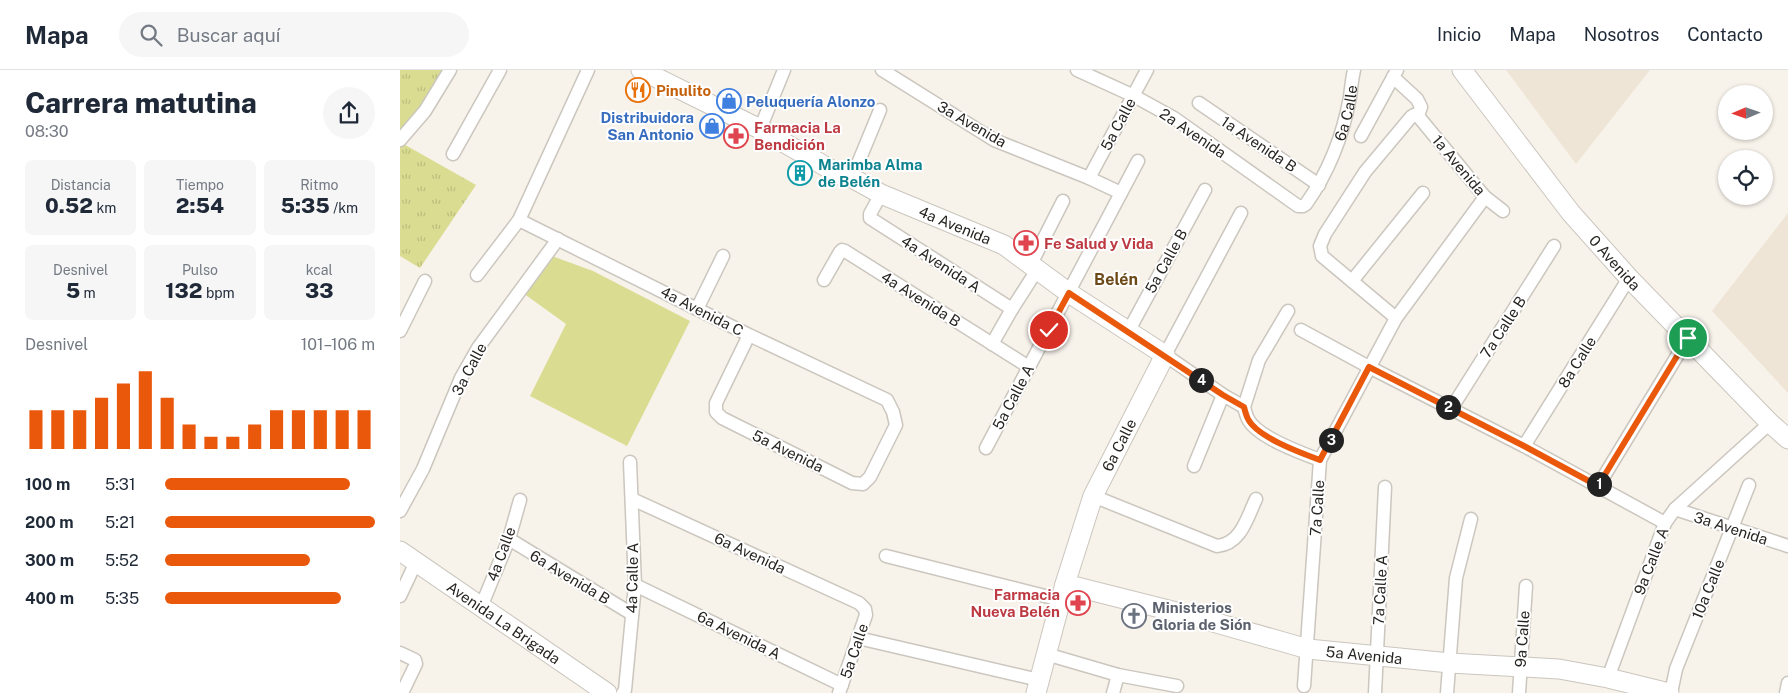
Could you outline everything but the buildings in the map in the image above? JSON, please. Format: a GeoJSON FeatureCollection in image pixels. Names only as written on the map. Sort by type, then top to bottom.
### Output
{"type":"FeatureCollection","features":[{"type":"Feature","properties":{"kind":"street"},"geometry":{"type":"LineString","coordinates":[[400,140],[425,111],[450,70]]}},
{"type":"Feature","properties":{"kind":"street"},"geometry":{"type":"LineString","coordinates":[[453,154],[500,70]]}},
{"type":"Feature","properties":{"kind":"street"},"geometry":{"type":"LineString","coordinates":[[476,275],[519,220],[588,70]]}},
{"type":"Feature","properties":{"kind":"street"},"geometry":{"type":"LineString","coordinates":[[760,129],[784,70]]}},
{"type":"Feature","properties":{"kind":"street","name":"3a Avenida"},"geometry":{"type":"LineString","coordinates":[[882,70],[994,140],[1090,178],[1121,193]]}},
{"type":"Feature","properties":{"kind":"street","name":"2a Avenida"},"geometry":{"type":"LineString","coordinates":[[1077,70],[1094,73],[1174,118],[1298,206],[1303,206]]}},
{"type":"Feature","properties":{"kind":"street","name":"5a Calle"},"geometry":{"type":"LineString","coordinates":[[1090,178],[1147,70]]}},
{"type":"Feature","properties":{"kind":"street","name":"6a Calle"},"geometry":{"type":"LineString","coordinates":[[1303,206],[1319,185],[1329,166],[1350,97],[1351,80],[1354,70]]}},
{"type":"Feature","properties":{"kind":"street","name":"0 Avenida"},"geometry":{"type":"LineString","coordinates":[[1462,70],[1571,213],[1629,278],[1770,423],[1788,439]]}},
{"type":"Feature","properties":{"kind":"street","name":"4a Avenida"},"geometry":{"type":"LineString","coordinates":[[644,71],[760,129],[844,177],[852,178],[881,194],[1004,245],[1069,293],[1244,407]]}},
{"type":"Feature","properties":{"kind":"street"},"geometry":{"type":"LineString","coordinates":[[1362,136],[1395,73],[1417,99],[1421,107],[1418,116],[1414,115],[1411,117],[1365,172],[1325,234],[1320,246],[1322,256],[1396,318]]}},
{"type":"Feature","properties":{"kind":"street","name":"1a Avenida B"},"geometry":{"type":"LineString","coordinates":[[1198,103],[1319,185]]}},
{"type":"Feature","properties":{"kind":"street"},"geometry":{"type":"LineString","coordinates":[[852,178],[880,110]]}},
{"type":"Feature","properties":{"kind":"street","name":"1a Avenida"},"geometry":{"type":"LineString","coordinates":[[1418,116],[1485,197],[1504,210]]}},
{"type":"Feature","properties":{"kind":"street","name":"5a Calle A"},"geometry":{"type":"LineString","coordinates":[[986,448],[1138,161]]}},
{"type":"Feature","properties":{"kind":"street","name":"5a Calle B"},"geometry":{"type":"LineString","coordinates":[[1128,332],[1205,190]]}},
{"type":"Feature","properties":{"kind":"street"},"geometry":{"type":"LineString","coordinates":[[1352,281],[1423,192]]}},
{"type":"Feature","properties":{"kind":"street","name":"4a Avenida A"},"geometry":{"type":"LineString","coordinates":[[881,194],[870,214],[870,218],[1012,309]]}},
{"type":"Feature","properties":{"kind":"street","name":"7a Calle"},"geometry":{"type":"LineString","coordinates":[[1304,686],[1320,460],[1396,318],[1485,197]]}},
{"type":"Feature","properties":{"kind":"street"},"geometry":{"type":"LineString","coordinates":[[992,344],[1034,267],[1062,201]]}},
{"type":"Feature","properties":{"kind":"street","name":"6a Calle"},"geometry":{"type":"LineString","coordinates":[[1038,686],[1063,592],[1093,496],[1165,355],[1241,213]]}},
{"type":"Feature","properties":{"kind":"street","name":"4a Avenida C"},"geometry":{"type":"LineString","coordinates":[[519,220],[749,335],[887,400],[893,412],[896,426],[870,477],[863,484]]}},
{"type":"Feature","properties":{"kind":"street","name":"3a Calle"},"geometry":{"type":"LineString","coordinates":[[400,511],[423,469],[461,378],[478,348],[558,239]]}},
{"type":"Feature","properties":{"kind":"street","name":"7a Calle B"},"geometry":{"type":"LineString","coordinates":[[1451,408],[1554,246]]}},
{"type":"Feature","properties":{"kind":"street","name":"4a Avenida B"},"geometry":{"type":"LineString","coordinates":[[824,280],[840,252],[842,250],[845,251],[1030,367]]}},
{"type":"Feature","properties":{"kind":"street"},"geometry":{"type":"LineString","coordinates":[[697,309],[723,256]]}},
{"type":"Feature","properties":{"kind":"street","name":"8a Calle"},"geometry":{"type":"LineString","coordinates":[[1524,446],[1629,278]]}},
{"type":"Feature","properties":{"kind":"street"},"geometry":{"type":"LineString","coordinates":[[400,331],[425,282]]}},
{"type":"Feature","properties":{"kind":"street"},"geometry":{"type":"LineString","coordinates":[[1288,311],[1259,360],[1244,407],[1248,419],[1256,429],[1287,447],[1320,460]]}},
{"type":"Feature","properties":{"kind":"street"},"geometry":{"type":"LineString","coordinates":[[1301,330],[1524,446],[1665,523]]}},
{"type":"Feature","properties":{"kind":"street","name":"5a Avenida"},"geometry":{"type":"LineString","coordinates":[[749,335],[716,403],[716,412],[722,418],[852,483],[863,484]]}},
{"type":"Feature","properties":{"kind":"street"},"geometry":{"type":"LineString","coordinates":[[1598,486],[1688,338]]}},
{"type":"Feature","properties":{"kind":"street"},"geometry":{"type":"LineString","coordinates":[[1194,466],[1223,395]]}},
{"type":"Feature","properties":{"kind":"street","name":"9a Calle A"},"geometry":{"type":"LineString","coordinates":[[1608,678],[1665,523],[1675,510],[1770,423]]}},
{"type":"Feature","properties":{"kind":"street","name":"4a Calle A"},"geometry":{"type":"LineString","coordinates":[[623,693],[625,690],[635,585],[630,462]]}},
{"type":"Feature","properties":{"kind":"street","name":"10a Calle"},"geometry":{"type":"LineString","coordinates":[[1670,693],[1676,669],[1749,486]]}},
{"type":"Feature","properties":{"kind":"street","name":"7a Calle A"},"geometry":{"type":"LineString","coordinates":[[1375,693],[1385,487]]}},
{"type":"Feature","properties":{"kind":"street"},"geometry":{"type":"LineString","coordinates":[[1093,496],[1217,546],[1226,545],[1237,538],[1256,499]]}},
{"type":"Feature","properties":{"kind":"street","name":"6a Avenida"},"geometry":{"type":"LineString","coordinates":[[632,499],[859,603],[865,609]]}},
{"type":"Feature","properties":{"kind":"street","name":"4a Calle"},"geometry":{"type":"LineString","coordinates":[[481,607],[508,539],[520,500]]}},
{"type":"Feature","properties":{"kind":"street","name":"3a Avenida"},"geometry":{"type":"LineString","coordinates":[[1675,510],[1788,546]]}},
{"type":"Feature","properties":{"kind":"street"},"geometry":{"type":"LineString","coordinates":[[1447,693],[1456,578],[1471,519]]}},
{"type":"Feature","properties":{"kind":"street","name":"6a Avenida B"},"geometry":{"type":"LineString","coordinates":[[508,539],[632,614]]}},
{"type":"Feature","properties":{"kind":"street","name":"Avenida La Brigada"},"geometry":{"type":"LineString","coordinates":[[400,551],[607,693]]}},
{"type":"Feature","properties":{"kind":"street","name":"5a Avenida"},"geometry":{"type":"LineString","coordinates":[[886,556],[1192,616],[1308,649],[1450,663],[1559,669],[1608,678],[1670,693]]}},
{"type":"Feature","properties":{"kind":"street"},"geometry":{"type":"LineString","coordinates":[[400,596],[416,562]]}},
{"type":"Feature","properties":{"kind":"street","name":"6a Avenida A"},"geometry":{"type":"LineString","coordinates":[[635,585],[841,689]]}},
{"type":"Feature","properties":{"kind":"street","name":"9a Calle"},"geometry":{"type":"LineString","coordinates":[[1519,693],[1526,586]]}},
{"type":"Feature","properties":{"kind":"street","name":"5a Calle"},"geometry":{"type":"LineString","coordinates":[[841,689],[866,615],[865,609]]}},
{"type":"Feature","properties":{"kind":"street"},"geometry":{"type":"LineString","coordinates":[[858,638],[1038,686]]}},
{"type":"Feature","properties":{"kind":"street"},"geometry":{"type":"LineString","coordinates":[[400,653],[415,660],[415,668],[402,693]]}},
{"type":"Feature","properties":{"kind":"street"},"geometry":{"type":"LineString","coordinates":[[1046,654],[1118,675],[1177,686]]}},
{"type":"Feature","properties":{"kind":"street"},"geometry":{"type":"LineString","coordinates":[[1113,693],[1118,675]]}},
{"type":"Feature","properties":{"kind":"street"},"geometry":{"type":"LineString","coordinates":[[1786,693],[1788,683]]}},
{"type":"Feature","properties":{"kind":"shaded area"},"geometry":{"type":"Polygon","coordinates":[[[1506,70],[1650,70],[1576,164],[1506,70]]]}},
{"type":"Feature","properties":{"kind":"shaded area"},"geometry":{"type":"Polygon","coordinates":[[[1788,213],[1788,393],[1712,311],[1788,213]]]}},
{"type":"Feature","properties":{"kind":"green space"},"geometry":{"type":"Polygon","coordinates":[[[400,70],[447,70],[400,139],[400,70]]]}},
{"type":"Feature","properties":{"kind":"green space"},"geometry":{"type":"Polygon","coordinates":[[[400,142],[476,185],[420,268],[400,256],[400,142]]]}},
{"type":"Feature","properties":{"kind":"green space"},"geometry":{"type":"Polygon","coordinates":[[[552,256],[593,271],[690,321],[627,446],[530,396],[566,324],[523,293],[552,256]]]}},
{"type":"Feature","properties":{"kind":"place","name":"Pinulito"},"geometry":{"type":"Point","coordinates":[638,90]}},
{"type":"Feature","properties":{"kind":"place","name":"Peluquería Alonzo"},"geometry":{"type":"Point","coordinates":[729,101]}},
{"type":"Feature","properties":{"kind":"place","name":"Distribuidora San Antonio"},"geometry":{"type":"Point","coordinates":[712,126]}},
{"type":"Feature","properties":{"kind":"place","name":"Farmacia La Bendición"},"geometry":{"type":"Point","coordinates":[736,136]}},
{"type":"Feature","properties":{"kind":"place","name":"Marimba Alma de Belén"},"geometry":{"type":"Point","coordinates":[800,173]}},
{"type":"Feature","properties":{"kind":"place","name":"Fe Salud y Vida"},"geometry":{"type":"Point","coordinates":[1026,243]}},
{"type":"Feature","properties":{"kind":"place","name":"Farmacia Nueva Belén"},"geometry":{"type":"Point","coordinates":[1078,603]}},
{"type":"Feature","properties":{"kind":"place","name":"Ministerios Gloria de Sión"},"geometry":{"type":"Point","coordinates":[1134,616]}},
{"type":"Feature","properties":{"kind":"district","name":"Belén"},"geometry":{"type":"Point","coordinates":[1116,279]}},
{"type":"Feature","properties":{"kind":"route"},"geometry":{"type":"LineString","coordinates":[[1049,330],[1069,293],[1244,407],[1248,419],[1256,429],[1287,447],[1320,460],[1369,367],[1598,486],[1688,338]]}}]}
